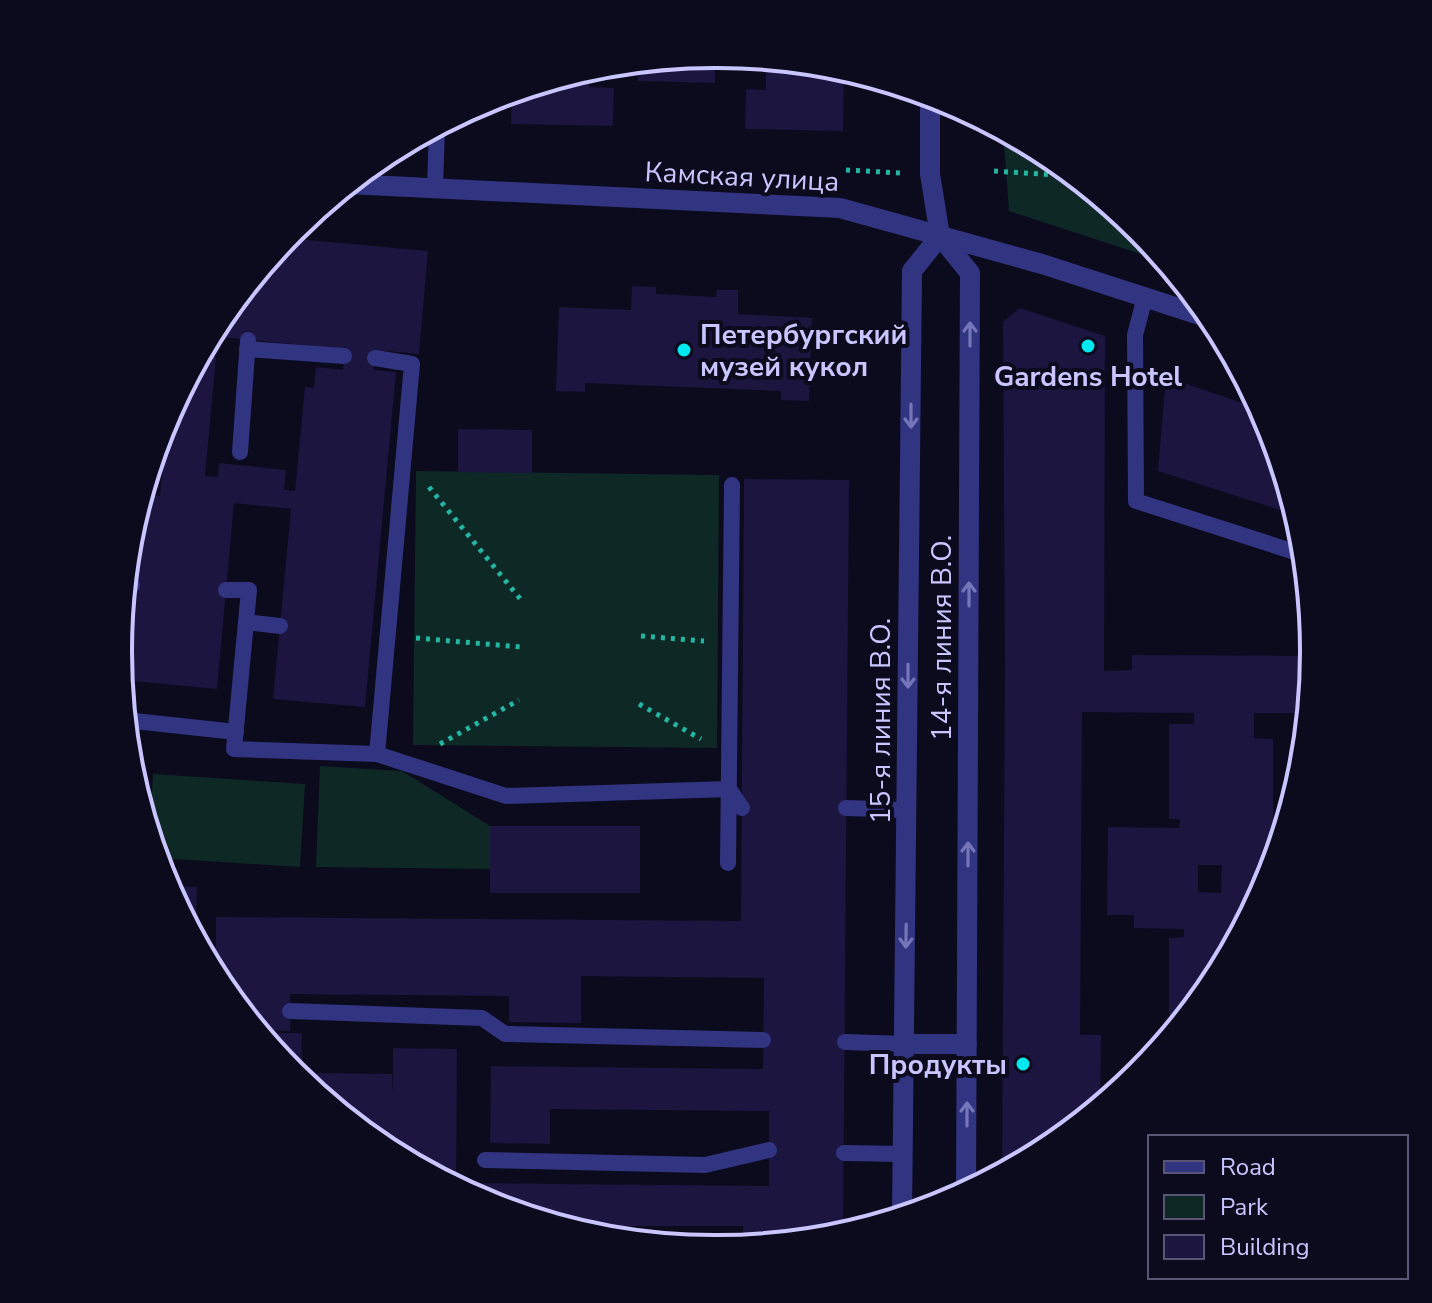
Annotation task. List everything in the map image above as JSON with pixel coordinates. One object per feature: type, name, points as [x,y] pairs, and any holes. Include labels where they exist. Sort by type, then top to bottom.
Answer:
[{"type":"street","name":"14-я линия В.О.","points":[[930,109],[930,174],[940,236],[970,273],[966,1179]]},
{"type":"street","name":"Камская улица","points":[[367,185],[840,208],[1042,264],[1190,312]]},
{"type":"street","name":"15-я линия В.О.","points":[[902,1205],[912,271],[940,236]]},
{"type":"street","points":[[905,1044],[967,1044]]},
{"type":"lane","points":[[435,188],[437,139]]},
{"type":"lane","points":[[1145,297],[1135,335],[1136,501],[1290,551]]},
{"type":"lane","points":[[240,452],[247,345],[344,356]]},
{"type":"lane","points":[[375,358],[412,364],[379,635],[377,754]]},
{"type":"lane","points":[[728,863],[732,485]]},
{"type":"lane","points":[[226,590],[249,590],[234,749],[377,754],[506,796],[729,789]]},
{"type":"lane","points":[[246,622],[280,626]]},
{"type":"lane","points":[[136,721],[236,732]]},
{"type":"lane","points":[[729,789],[742,808]]},
{"type":"lane","points":[[846,808],[907,810]]},
{"type":"lane","points":[[290,1011],[482,1018],[505,1034],[763,1040]]},
{"type":"lane","points":[[845,1042],[905,1044]]},
{"type":"lane","points":[[485,1160],[705,1165],[769,1150]]},
{"type":"lane","points":[[844,1153],[903,1154]]},
{"type":"path","points":[[846,170],[930,174]]},
{"type":"path","points":[[994,171],[1052,175]]},
{"type":"path","points":[[426,483],[522,601]]},
{"type":"path","points":[[379,635],[521,647]]},
{"type":"path","points":[[641,636],[730,644]]},
{"type":"path","points":[[393,760],[438,745],[519,700]]},
{"type":"path","points":[[639,704],[704,741]]},
{"type":"green space","points":[[1004,144],[1071,189],[1144,255],[1009,211]]},
{"type":"green space","points":[[416,471],[719,475],[717,748],[413,745]]},
{"type":"green space","points":[[320,766],[402,771],[490,826],[490,869],[316,867]]},
{"type":"green space","points":[[153,774],[305,784],[300,867],[171,859],[152,801]]},
{"type":"building","points":[[715,68],[715,83],[638,81],[638,73]]},
{"type":"building","points":[[766,70],[844,82],[843,131],[745,129],[746,89],[766,90]]},
{"type":"building","points":[[589,82],[589,87],[614,88],[613,126],[511,124],[512,105],[528,99]]},
{"type":"building","points":[[303,240],[428,251],[419,354],[376,350],[374,370],[396,372],[365,707],[273,699],[291,509],[234,503],[217,689],[134,681],[132,652],[137,575],[152,500],[153,495],[160,496],[163,463],[193,393],[213,357],[216,357],[205,476],[218,477],[219,463],[286,470],[284,490],[295,491],[305,387],[314,388],[316,367],[343,370],[345,349],[225,337],[253,296]]},
{"type":"building","name":"Петербургский музей кукол","points":[[632,286],[656,287],[656,294],[716,297],[717,290],[738,290],[738,314],[812,318],[809,401],[781,400],[781,391],[585,383],[585,392],[556,391],[559,307],[631,310]]},
{"type":"building","points":[[1020,308],[1105,336],[1104,671],[1132,670],[1132,655],[1300,656],[1296,713],[1254,713],[1254,738],[1273,739],[1273,826],[1269,839],[1239,910],[1221,943],[1169,1019],[1169,938],[1184,937],[1184,929],[1134,928],[1134,915],[1107,915],[1108,827],[1179,828],[1180,819],[1169,819],[1169,724],[1194,724],[1194,713],[1082,712],[1080,1035],[1101,1035],[1100,1091],[1040,1137],[1002,1160],[1003,322]],"holes":[[[1198,865],[1222,865],[1221,893],[1198,892]]]},
{"type":"building","points":[[1166,377],[1244,403],[1269,464],[1282,511],[1158,471]]},
{"type":"building","points":[[458,429],[532,430],[532,473],[458,472]]},
{"type":"building","points":[[744,479],[849,480],[843,1221],[754,1234],[743,1234],[743,1226],[626,1228],[565,1215],[476,1183],[769,1186],[769,1111],[550,1109],[550,1144],[490,1143],[491,1066],[763,1069],[764,978],[581,976],[581,1023],[509,1022],[509,996],[290,994],[290,1031],[272,1030],[216,951],[216,917],[741,921]]},
{"type":"building","points":[[490,826],[640,826],[640,893],[490,893]]},
{"type":"building","points":[[182,887],[197,887],[196,915]]},
{"type":"building","points":[[275,1033],[302,1033],[301,1062]]},
{"type":"building","points":[[393,1048],[457,1049],[456,1174],[392,1137],[389,1135],[392,1133],[387,1133],[361,1114],[313,1073],[392,1074],[393,1093]]},
{"type":"place","name":"Gardens Hotel","points":[[1088,346]]},
{"type":"place","name":"Петербургский музей кукол","points":[[684,350]]},
{"type":"place","name":"Продукты","points":[[1023,1064]]}]
